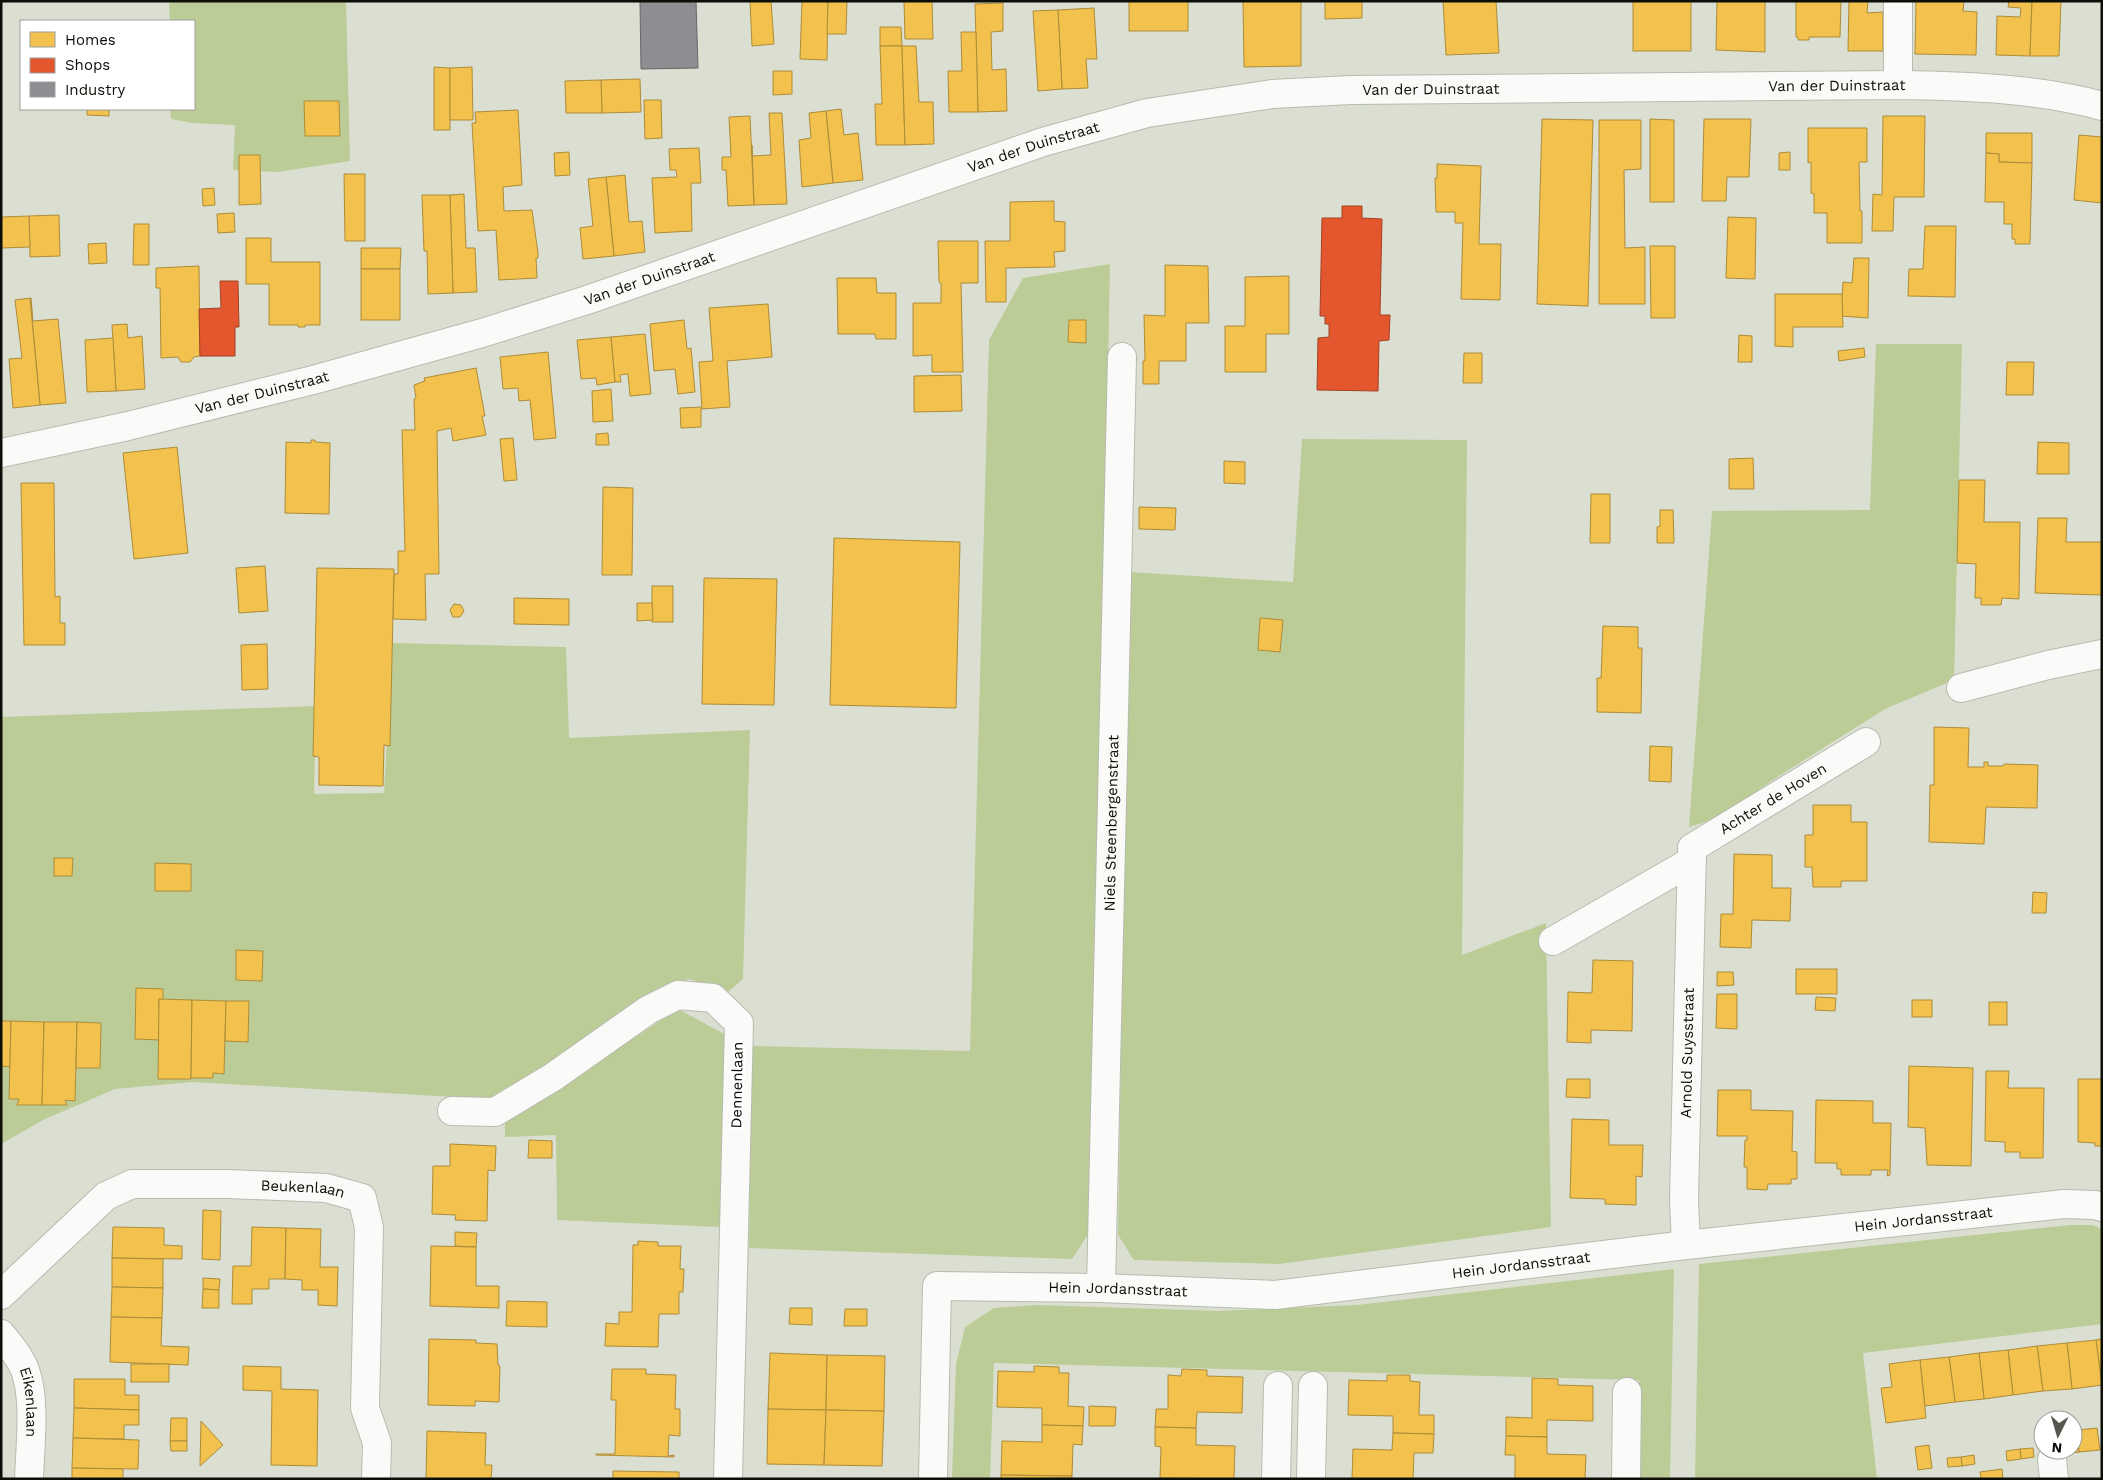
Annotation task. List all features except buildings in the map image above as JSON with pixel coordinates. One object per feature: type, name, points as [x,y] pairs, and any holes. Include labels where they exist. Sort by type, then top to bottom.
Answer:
[{"type":"street","points":[[1898,1],[1898,85]]},
{"type":"street","name":"Van der Duinstraat","points":[[1,453],[137,424],[313,380],[482,333],[587,300],[1033,145],[1147,113],[1272,94],[1351,90],[1898,85],[1960,86],[2038,93],[2102,106]]},
{"type":"street","name":"Niels Steenbergenstraat","points":[[1101,1288],[1122,357]]},
{"type":"street","points":[[1961,688],[2048,665],[2102,654]]},
{"type":"street","name":"Achter de Hoven","points":[[1692,861],[1692,848],[1866,742]]},
{"type":"street","points":[[1553,941],[1692,861]]},
{"type":"street","name":"Arnold Suysstraat","points":[[1686,1244],[1684,1190],[1692,861]]},
{"type":"street","name":"Dennenlaan","points":[[452,1111],[495,1112],[553,1077],[648,1010],[678,995],[713,998],[739,1023],[728,1479]]},
{"type":"street","name":"Beukenlaan","points":[[1,1294],[106,1196],[132,1184],[228,1184],[326,1188],[362,1198],[369,1227],[366,1408],[377,1443],[376,1479]]},
{"type":"street","name":"Hein Jordansstraat","points":[[933,1479],[937,1286],[1101,1288],[1275,1295],[1686,1244],[2064,1204],[2102,1207]]},
{"type":"street","name":"Eikenlaan","points":[[1,1334],[14,1350],[25,1370],[30,1398],[29,1479]]},
{"type":"street","points":[[1276,1479],[1278,1386]]},
{"type":"street","points":[[1311,1479],[1313,1386]]},
{"type":"street","points":[[1626,1479],[1627,1392]]},
{"type":"green space","points":[[169,1],[346,1],[350,161],[277,172],[233,170],[235,125],[192,123],[171,119],[170,110],[195,110],[195,20],[170,20]]},
{"type":"green space","points":[[1110,264],[1091,1230],[1072,1259],[749,1248],[752,1046],[970,1051],[989,340],[1023,278]]},
{"type":"green space","points":[[1876,344],[1962,344],[1954,682],[1949,682],[1885,709],[1768,783],[1721,817],[1689,827],[1712,511],[1870,510]]},
{"type":"green space","points":[[1302,439],[1467,440],[1462,955],[1546,923],[1551,1227],[1279,1264],[1134,1260],[1118,1235],[1129,572],[1293,582]]},
{"type":"green space","points":[[392,643],[566,647],[569,738],[750,730],[743,979],[728,992],[689,979],[647,997],[573,1053],[490,1099],[192,1082],[115,1089],[43,1120],[1,1144],[1,717],[316,706],[314,794],[384,793]]},
{"type":"green space","points":[[678,1009],[728,1036],[720,1227],[557,1220],[556,1135],[505,1137],[505,1116],[562,1086]]},
{"type":"green space","points":[[2070,1225],[2092,1225],[2102,1229],[2102,1324],[1863,1353],[1877,1479],[1695,1479],[1699,1264]]},
{"type":"green space","points":[[1674,1269],[1670,1479],[1638,1479],[1639,1380],[994,1363],[990,1479],[952,1479],[956,1364],[965,1327],[994,1308],[1037,1305],[1218,1311],[1357,1305]]}]
